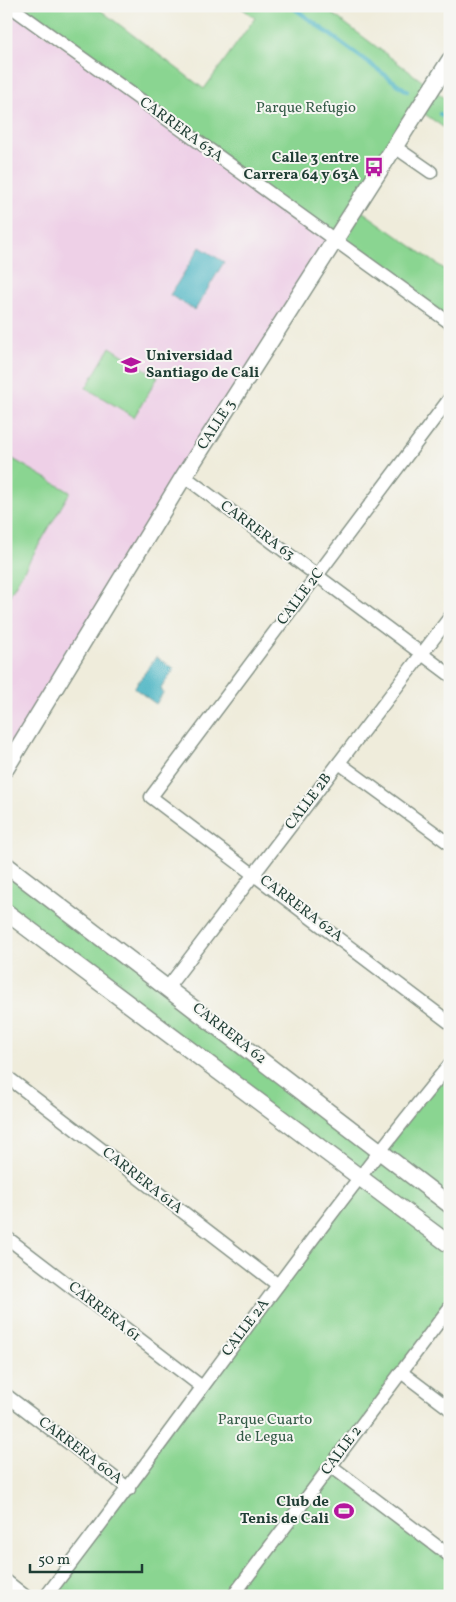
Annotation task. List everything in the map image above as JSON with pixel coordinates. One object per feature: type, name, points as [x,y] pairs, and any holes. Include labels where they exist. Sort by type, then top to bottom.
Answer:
[{"type":"street","name":"CARRERA 63A","points":[[14,7],[450,323]]},
{"type":"street","name":"CALLE 3","points":[[6,768],[184,476],[450,60]]},
{"type":"street","points":[[395,147],[431,172]]},
{"type":"street","name":"CALLE 2C","points":[[152,796],[450,398]]},
{"type":"street","name":"CARRERA 63","points":[[184,476],[450,675]]},
{"type":"street","name":"CALLE 2B","points":[[168,987],[450,617]]},
{"type":"street","points":[[339,763],[450,844]]},
{"type":"street","name":"CARRERA 62A","points":[[152,796],[450,1023]]},
{"type":"street","name":"CARRERA 62","points":[[6,865],[168,987],[450,1205]]},
{"type":"street","points":[[6,912],[450,1245]]},
{"type":"street","name":"CALLE 2A","points":[[46,1596],[129,1488],[202,1387],[360,1177],[450,1064]]},
{"type":"street","name":"CARRERA 61A","points":[[6,1076],[278,1286]]},
{"type":"street","name":"CARRERA 61","points":[[6,1237],[202,1387]]},
{"type":"street","name":"CALLE 2","points":[[233,1596],[450,1307]]},
{"type":"street","points":[[401,1372],[450,1409]]},
{"type":"street","name":"CARRERA 60A","points":[[6,1394],[129,1488]]},
{"type":"street","points":[[331,1466],[450,1556]]},
{"type":"street","points":[[6,1581],[25,1596]]},
{"type":"shaded area","name":"Universidad Santiago de Cali","points":[[6,6],[335,240],[6,768]]},
{"type":"green space","name":"Parque Refugio","points":[[17,6],[95,6],[204,89],[255,18],[239,6],[322,6],[450,102],[450,132],[419,110],[356,207],[450,273],[450,323]]},
{"type":"green space","points":[[110,347],[158,377],[134,417],[86,388]]},
{"type":"green space","points":[[6,455],[70,492],[6,601]]},
{"type":"green space","name":"Parque Cuarto de Legua","points":[[6,865],[379,1150],[450,1064],[450,1307],[331,1466],[450,1556],[450,1596],[46,1596],[359,1177],[6,912]]},
{"type":"water","points":[[200,247],[224,262],[195,310],[170,295]]},
{"type":"water","points":[[156,657],[174,669],[161,688],[163,693],[156,704],[134,688]]},
{"type":"waterway","points":[[291,6],[407,91]]},
{"type":"waterway","points":[[440,114],[450,121]]},
{"type":"place","name":"Calle 3 entre Carrera 64 y 63A","points":[[374,167]]},
{"type":"place","name":"Universidad Santiago de Cali","points":[[131,365]]},
{"type":"place","name":"Club de Tenis de Cali","points":[[344,1511]]}]
